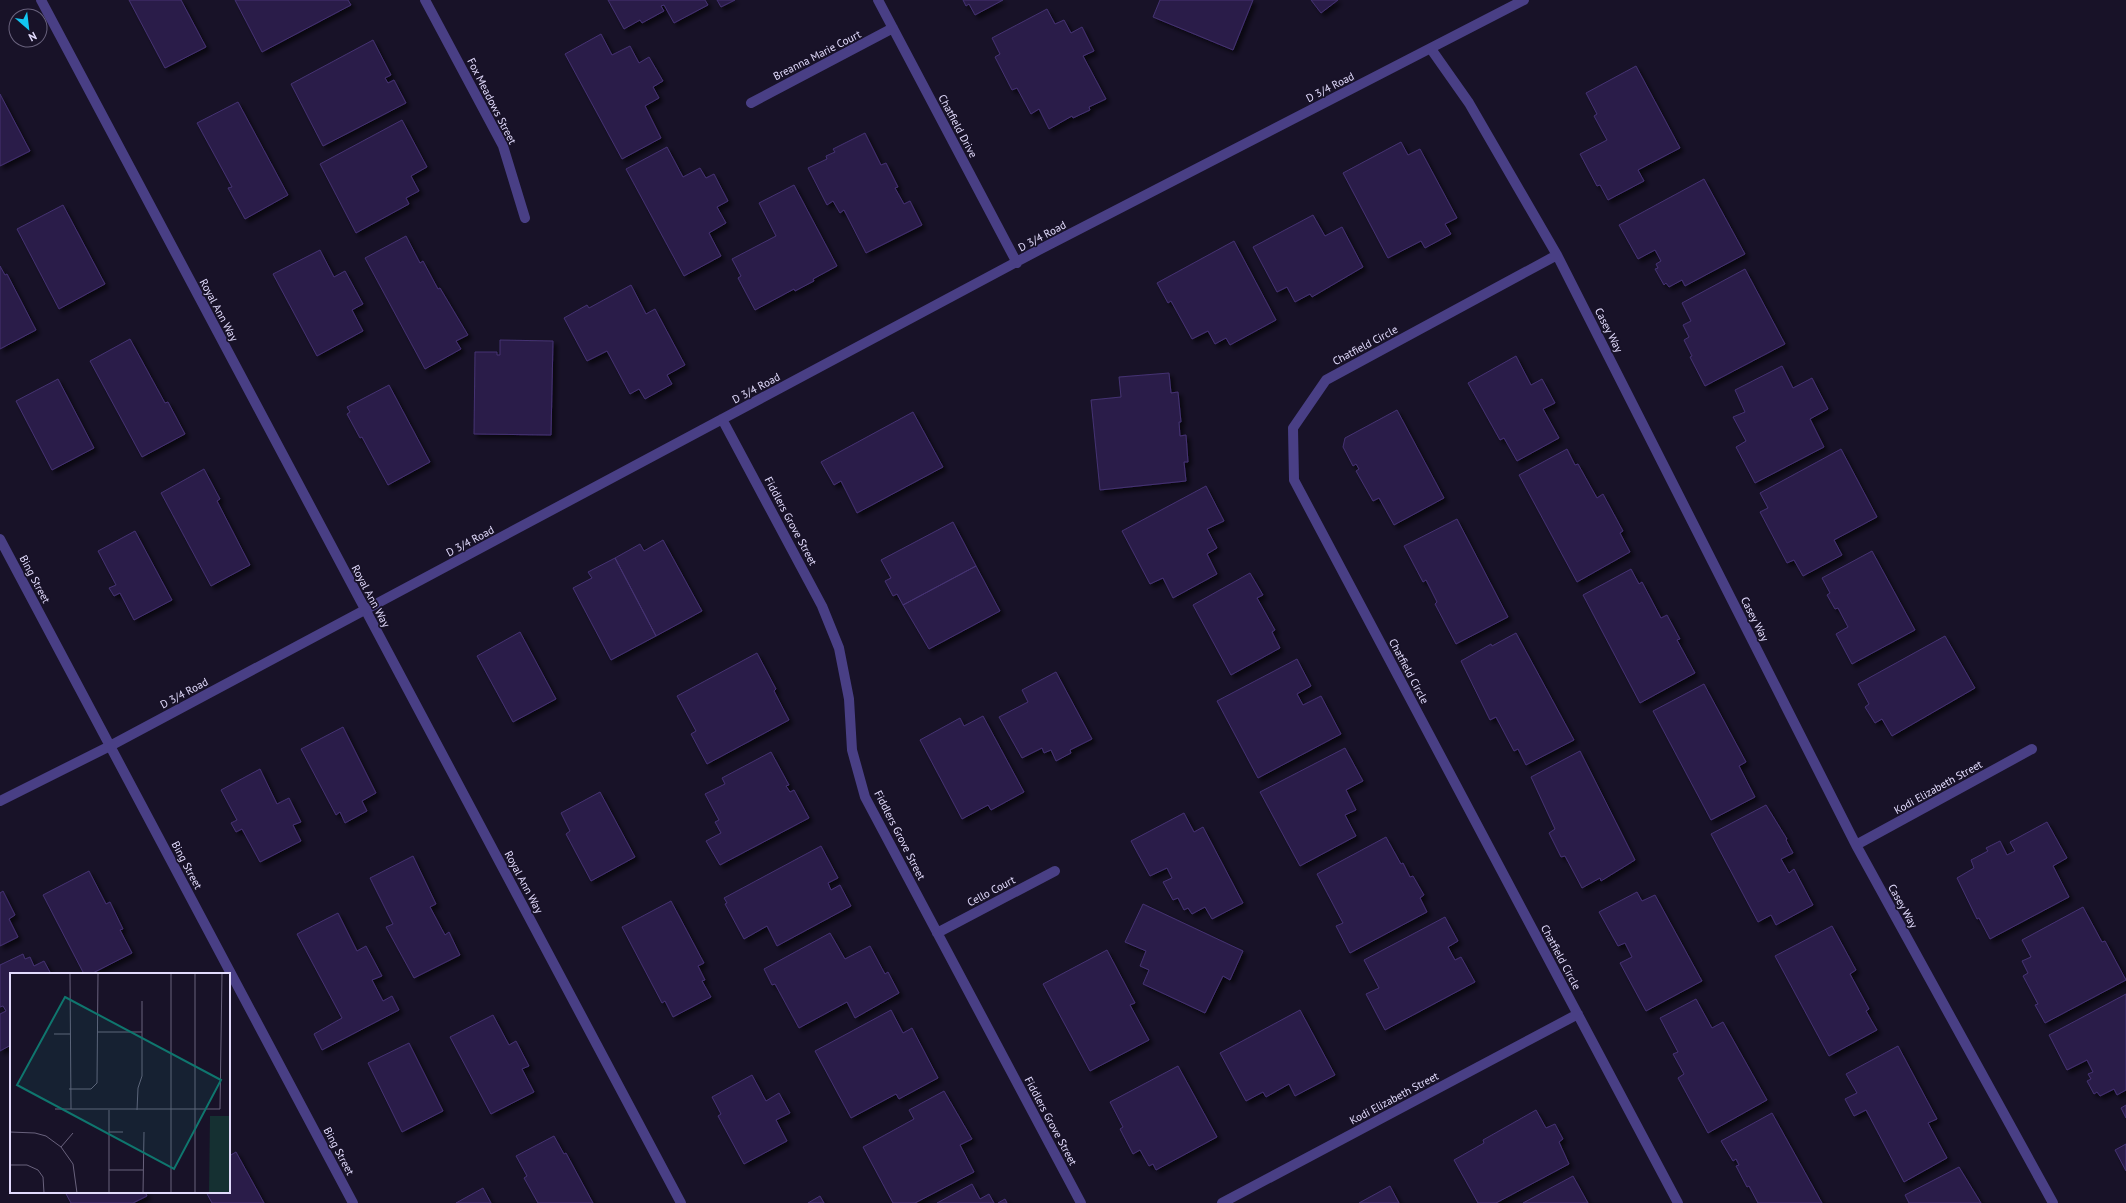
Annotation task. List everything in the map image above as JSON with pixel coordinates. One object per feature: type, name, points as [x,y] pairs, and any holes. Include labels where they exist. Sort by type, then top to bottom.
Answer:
[{"type":"street","name":"Royal Ann Way","points":[[41,0],[681,1203]]},
{"type":"street","name":"Fox Meadows Street","points":[[425,0],[503,146],[525,218]]},
{"type":"street","name":"Chatfield Drive","points":[[878,0],[1017,263]]},
{"type":"street","name":"D 3/4 Road","points":[[0,800],[110,746],[1017,263],[1524,0]]},
{"type":"street","name":"Breanna Marie Court","points":[[751,103],[893,28]]},
{"type":"street","name":"Casey Way","points":[[1431,49],[1469,103],[1557,254],[1856,844],[2053,1203]]},
{"type":"street","name":"Chatfield Circle","points":[[1557,254],[1326,380],[1293,428],[1294,480],[1678,1203]]},
{"type":"street","name":"Fiddlers Grove Street","points":[[722,419],[822,606],[839,648],[849,699],[852,750],[865,797],[1081,1203]]},
{"type":"street","name":"Bing Street","points":[[0,539],[353,1203]]},
{"type":"street","name":"Kodi Elizabeth Street","points":[[1856,844],[2032,749]]},
{"type":"street","name":"Cello Court","points":[[937,933],[1055,871]]},
{"type":"street","name":"Kodi Elizabeth Street","points":[[1222,1203],[1578,1014]]},
{"type":"building","points":[[129,0],[181,0],[206,47],[165,68]]},
{"type":"building","points":[[235,0],[348,0],[351,5],[262,52]]},
{"type":"building","points":[[608,0],[705,0],[708,5],[674,23],[664,5],[661,6],[664,11],[642,23],[640,20],[624,29]]},
{"type":"building","points":[[717,0],[735,0],[721,7]]},
{"type":"building","points":[[963,0],[1003,0],[975,15],[969,4],[966,6]]},
{"type":"building","points":[[1160,0],[1253,0],[1233,50],[1153,17]]},
{"type":"building","points":[[1311,0],[1338,0],[1321,13]]},
{"type":"building","points":[[1047,9],[1055,24],[1064,20],[1071,33],[1082,27],[1094,51],[1083,56],[1106,99],[1089,107],[1090,110],[1073,118],[1072,116],[1049,129],[1039,109],[1031,114],[1017,88],[1012,90],[995,57],[1000,54],[992,38]]},
{"type":"building","points":[[601,34],[612,55],[630,46],[639,63],[649,57],[663,81],[653,87],[659,98],[645,106],[661,138],[622,159],[565,54]]},
{"type":"building","points":[[373,40],[391,75],[385,78],[388,83],[394,80],[406,103],[323,146],[291,84]]},
{"type":"building","points":[[1636,66],[1680,148],[1638,170],[1644,181],[1608,200],[1600,185],[1597,186],[1580,154],[1607,140],[1594,116],[1597,114],[1586,93]]},
{"type":"building","points":[[0,94],[30,151],[0,166]]},
{"type":"building","points":[[238,102],[288,195],[245,219],[228,188],[232,187],[197,123]]},
{"type":"building","points":[[402,120],[427,167],[411,176],[419,191],[406,198],[409,204],[356,233],[320,164]]},
{"type":"building","points":[[865,133],[881,165],[886,163],[898,187],[895,188],[904,204],[910,201],[922,225],[866,253],[844,210],[840,213],[833,201],[827,205],[808,168],[827,159],[826,156],[835,152],[833,149]]},
{"type":"building","points":[[1401,142],[1408,155],[1420,149],[1457,218],[1445,224],[1451,234],[1425,248],[1421,241],[1388,258],[1343,173]]},
{"type":"building","points":[[667,147],[683,177],[700,168],[706,178],[714,174],[728,201],[717,207],[726,223],[709,233],[721,256],[684,276],[626,169]]},
{"type":"building","points":[[1704,179],[1745,254],[1685,286],[1682,280],[1669,287],[1666,283],[1664,285],[1655,269],[1658,268],[1656,264],[1661,261],[1655,250],[1638,259],[1619,225]]},
{"type":"building","points":[[794,185],[837,266],[813,279],[814,281],[795,291],[794,289],[755,310],[738,278],[741,276],[732,259],[776,236],[759,203]]},
{"type":"building","points":[[63,205],[105,284],[59,309],[17,229]]},
{"type":"building","points":[[1313,215],[1325,236],[1342,227],[1363,267],[1312,297],[1310,294],[1295,302],[1287,287],[1277,292],[1253,247]]},
{"type":"building","points":[[406,236],[420,263],[423,261],[438,289],[440,288],[468,335],[456,341],[461,349],[425,369],[365,258]]},
{"type":"building","points":[[1234,241],[1276,320],[1230,345],[1226,338],[1215,344],[1208,331],[1192,339],[1171,301],[1168,303],[1157,283]]},
{"type":"building","points":[[320,250],[334,277],[345,271],[363,304],[352,310],[363,331],[317,356],[273,274]]},
{"type":"building","points":[[0,266],[5,275],[7,274],[36,330],[0,349]]},
{"type":"building","points":[[1745,269],[1785,344],[1705,386],[1690,357],[1692,356],[1684,340],[1689,337],[1683,325],[1691,321],[1682,303]]},
{"type":"building","points":[[631,285],[646,314],[655,309],[685,365],[667,375],[672,384],[645,399],[639,389],[630,394],[607,351],[587,361],[564,318],[587,305],[589,308]]},
{"type":"building","points":[[130,339],[165,403],[168,402],[185,434],[142,457],[90,361]]},
{"type":"building","points":[[500,340],[553,341],[551,435],[474,434],[475,352],[497,352],[497,355],[500,355]]},
{"type":"building","points":[[1516,356],[1531,385],[1542,379],[1555,403],[1543,409],[1559,438],[1517,461],[1504,438],[1500,440],[1468,383]]},
{"type":"building","points":[[1782,366],[1793,388],[1812,378],[1828,409],[1810,419],[1824,447],[1755,483],[1736,447],[1746,441],[1733,417],[1745,412],[1735,390]]},
{"type":"building","points":[[1169,373],[1171,393],[1178,392],[1181,422],[1179,422],[1180,436],[1186,435],[1188,462],[1184,462],[1186,481],[1100,490],[1091,400],[1121,397],[1119,377]]},
{"type":"building","points":[[58,379],[94,448],[52,470],[16,401]]},
{"type":"building","points":[[389,385],[430,462],[388,485],[362,437],[360,438],[347,414],[350,412],[347,407]]},
{"type":"building","points":[[1397,410],[1444,498],[1394,525],[1379,498],[1373,501],[1356,471],[1359,469],[1356,464],[1353,466],[1343,447],[1345,438]]},
{"type":"building","points":[[913,412],[943,467],[857,513],[841,481],[834,485],[821,462]]},
{"type":"building","points":[[1567,449],[1575,465],[1578,464],[1597,498],[1603,494],[1623,531],[1620,533],[1630,552],[1577,582],[1519,475]]},
{"type":"building","points":[[1841,449],[1877,517],[1834,540],[1842,555],[1803,576],[1794,560],[1787,563],[1760,512],[1768,508],[1760,493]]},
{"type":"building","points":[[204,469],[220,499],[217,501],[250,565],[211,586],[161,493]]},
{"type":"building","points":[[1206,486],[1224,521],[1207,529],[1217,548],[1207,554],[1217,574],[1173,598],[1163,578],[1150,584],[1122,531]]},
{"type":"building","points":[[1457,519],[1508,617],[1456,644],[1435,604],[1437,602],[1426,580],[1423,582],[1404,546]]},
{"type":"building","points":[[953,522],[976,566],[903,605],[897,594],[893,596],[885,581],[891,578],[881,560]]},
{"type":"building","points":[[135,531],[172,600],[134,620],[120,593],[114,596],[109,588],[116,585],[98,551]]},
{"type":"building","points":[[663,540],[702,611],[656,636],[615,558],[640,544],[644,551]]},
{"type":"building","points":[[1872,551],[1915,630],[1852,664],[1836,634],[1848,627],[1838,608],[1835,609],[1827,595],[1830,593],[1822,578]]},
{"type":"building","points":[[615,558],[656,636],[611,660],[573,588],[592,578],[588,572]]},
{"type":"building","points":[[976,566],[1000,611],[929,649],[903,605]]},
{"type":"building","points":[[1631,569],[1639,584],[1642,582],[1661,618],[1667,615],[1680,639],[1677,640],[1695,673],[1640,703],[1583,595]]},
{"type":"building","points":[[1250,573],[1263,595],[1257,598],[1275,630],[1272,632],[1280,648],[1231,675],[1193,605]]},
{"type":"building","points":[[520,632],[556,699],[513,722],[477,656]]},
{"type":"building","points":[[1516,633],[1574,740],[1526,765],[1518,749],[1514,751],[1496,717],[1490,720],[1461,661],[1491,644],[1492,646]]},
{"type":"building","points":[[1945,636],[1975,688],[1892,736],[1882,719],[1875,723],[1865,707],[1869,704],[1858,684]]},
{"type":"building","points":[[757,653],[776,689],[774,691],[789,720],[707,764],[691,734],[696,731],[677,696]]},
{"type":"building","points":[[1297,659],[1311,686],[1297,694],[1303,705],[1321,696],[1341,734],[1258,778],[1217,701]]},
{"type":"building","points":[[1056,672],[1092,739],[1070,750],[1071,753],[1056,761],[1051,750],[1044,753],[1042,748],[1022,758],[999,717],[1028,702],[1022,690]]},
{"type":"building","points":[[1704,684],[1746,762],[1739,766],[1755,797],[1711,820],[1653,711]]},
{"type":"building","points":[[983,716],[1024,792],[991,810],[988,805],[962,819],[920,740],[960,718],[964,726]]},
{"type":"building","points":[[343,727],[376,793],[362,801],[367,811],[345,823],[340,812],[336,815],[301,749]]},
{"type":"building","points":[[1345,748],[1363,781],[1346,790],[1356,810],[1345,815],[1356,836],[1300,866],[1260,792]]},
{"type":"building","points":[[1580,751],[1635,860],[1601,881],[1600,878],[1582,888],[1565,856],[1561,857],[1549,833],[1555,829],[1531,777]]},
{"type":"building","points":[[771,752],[789,785],[786,786],[790,792],[794,790],[809,818],[720,865],[706,841],[721,833],[715,822],[719,820],[705,794],[725,784],[722,778]]},
{"type":"building","points":[[260,769],[277,804],[289,798],[301,822],[293,825],[301,841],[260,862],[242,829],[236,832],[231,823],[237,820],[221,790]]},
{"type":"building","points":[[600,792],[635,857],[591,881],[566,834],[570,831],[561,813]]},
{"type":"building","points":[[1766,805],[1787,839],[1786,840],[1793,853],[1781,859],[1789,873],[1794,869],[1813,905],[1776,925],[1771,915],[1758,922],[1711,834]]},
{"type":"building","points":[[1184,813],[1194,832],[1203,827],[1243,903],[1212,919],[1205,907],[1192,914],[1188,908],[1184,910],[1178,898],[1173,900],[1163,882],[1172,878],[1167,868],[1150,876],[1131,841]]},
{"type":"building","points":[[2047,822],[2067,858],[2053,866],[2069,897],[1990,939],[1979,918],[1977,919],[1957,878],[1974,868],[1971,860],[1988,851],[1986,848],[2000,841],[2007,855],[2015,851],[2010,842]]},
{"type":"building","points":[[1386,837],[1401,864],[1403,863],[1410,877],[1413,876],[1424,895],[1420,898],[1427,912],[1350,953],[1336,926],[1343,923],[1317,874]]},
{"type":"building","points":[[821,846],[838,878],[828,883],[831,890],[840,885],[851,906],[777,946],[767,926],[744,939],[725,904],[727,903],[724,898]]},
{"type":"building","points":[[413,856],[436,904],[430,907],[445,935],[449,932],[460,955],[414,978],[386,927],[393,924],[370,878]]},
{"type":"building","points":[[89,871],[106,904],[110,902],[123,929],[120,930],[132,953],[93,973],[83,973],[43,895]]},
{"type":"building","points":[[3,891],[15,915],[9,919],[18,937],[0,946],[0,893]]},
{"type":"building","points":[[1637,892],[1642,901],[1655,895],[1702,981],[1646,1011],[1620,963],[1632,957],[1625,943],[1618,946],[1599,912]]},
{"type":"building","points":[[671,901],[704,963],[698,966],[705,980],[702,981],[711,997],[673,1017],[665,1001],[662,1003],[622,927]]},
{"type":"building","points":[[1143,904],[1243,951],[1230,980],[1223,976],[1205,1013],[1143,984],[1149,970],[1140,966],[1146,951],[1125,942]]},
{"type":"building","points":[[2083,907],[2102,942],[2105,941],[2126,980],[2045,1023],[2035,1005],[2038,1004],[2023,976],[2028,973],[2022,961],[2031,957],[2022,940]]},
{"type":"building","points":[[338,913],[357,951],[366,946],[382,976],[372,980],[383,1001],[392,996],[399,1010],[322,1050],[314,1034],[342,1018],[297,934]]},
{"type":"building","points":[[1445,917],[1458,941],[1448,947],[1455,960],[1461,957],[1475,982],[1385,1030],[1366,994],[1379,988],[1364,960]]},
{"type":"building","points":[[1832,926],[1856,970],[1850,974],[1869,1009],[1866,1011],[1877,1030],[1829,1056],[1775,956]]},
{"type":"building","points":[[830,933],[845,959],[870,946],[885,974],[888,972],[899,993],[855,1018],[847,1002],[799,1028],[775,984],[772,985],[764,969]]},
{"type":"building","points":[[1107,950],[1135,1003],[1130,1005],[1149,1040],[1090,1071],[1043,984]]},
{"type":"building","points":[[23,954],[25,959],[30,957],[34,966],[44,961],[50,973],[10,973],[10,1046],[0,1051],[0,1014],[6,1011],[3,1006],[0,1007],[0,965]]},
{"type":"building","points":[[2126,994],[2126,1090],[2117,1095],[2114,1089],[2100,1096],[2097,1092],[2094,1094],[2087,1081],[2091,1079],[2088,1074],[2093,1072],[2087,1060],[2067,1070],[2049,1035]]},
{"type":"building","points":[[1696,999],[1712,1028],[1723,1022],[1767,1100],[1708,1133],[1678,1078],[1684,1074],[1673,1054],[1678,1052],[1660,1018]]},
{"type":"building","points":[[891,1010],[903,1033],[912,1028],[938,1078],[899,1099],[896,1094],[851,1118],[815,1051]]},
{"type":"building","points":[[1300,1010],[1335,1075],[1295,1096],[1289,1084],[1266,1097],[1263,1092],[1246,1101],[1220,1053]]},
{"type":"building","points":[[493,1015],[509,1045],[516,1041],[529,1066],[522,1069],[534,1092],[491,1114],[450,1037]]},
{"type":"building","points":[[409,1043],[443,1111],[402,1132],[368,1063]]},
{"type":"building","points":[[1898,1046],[1937,1119],[1928,1123],[1947,1158],[1904,1182],[1866,1110],[1854,1116],[1845,1099],[1857,1093],[1846,1074]]},
{"type":"building","points":[[1178,1066],[1217,1137],[1156,1170],[1153,1164],[1149,1166],[1140,1150],[1133,1154],[1120,1129],[1123,1127],[1110,1102]]},
{"type":"building","points":[[752,1075],[766,1101],[779,1093],[790,1113],[776,1120],[787,1141],[744,1164],[718,1116],[721,1114],[712,1097]]},
{"type":"building","points":[[944,1091],[972,1139],[960,1145],[974,1172],[915,1203],[893,1203],[863,1147],[914,1119],[909,1110]]},
{"type":"building","points":[[2126,1105],[2126,1118],[2121,1108]]},
{"type":"building","points":[[1536,1110],[1546,1128],[1555,1124],[1563,1139],[1559,1142],[1569,1164],[1496,1203],[1478,1203],[1454,1160],[1484,1143],[1483,1140]]},
{"type":"building","points":[[1772,1113],[1822,1203],[1758,1203],[1749,1186],[1747,1187],[1736,1166],[1739,1165],[1736,1159],[1733,1161],[1721,1141]]},
{"type":"building","points":[[554,1136],[564,1154],[566,1153],[593,1203],[538,1203],[524,1178],[527,1176],[516,1156]]},
{"type":"building","points":[[2126,1144],[2126,1171],[2115,1150]]},
{"type":"building","points":[[236,1152],[264,1203],[212,1203],[207,1193],[230,1193],[230,1155]]},
{"type":"building","points":[[1959,1167],[1981,1203],[1909,1203],[1905,1195]]},
{"type":"building","points":[[1573,1176],[1588,1203],[1523,1203]]},
{"type":"building","points":[[972,1184],[980,1199],[989,1194],[994,1203],[937,1203]]},
{"type":"building","points":[[1390,1186],[1399,1203],[1359,1203]]},
{"type":"building","points":[[483,1188],[491,1203],[456,1203]]},
{"type":"building","points":[[66,1193],[146,1193],[147,1196],[133,1203],[71,1203]]},
{"type":"building","points":[[820,1196],[824,1203],[808,1203]]},
{"type":"building","points":[[1005,1199],[1007,1203],[998,1203]]}]
